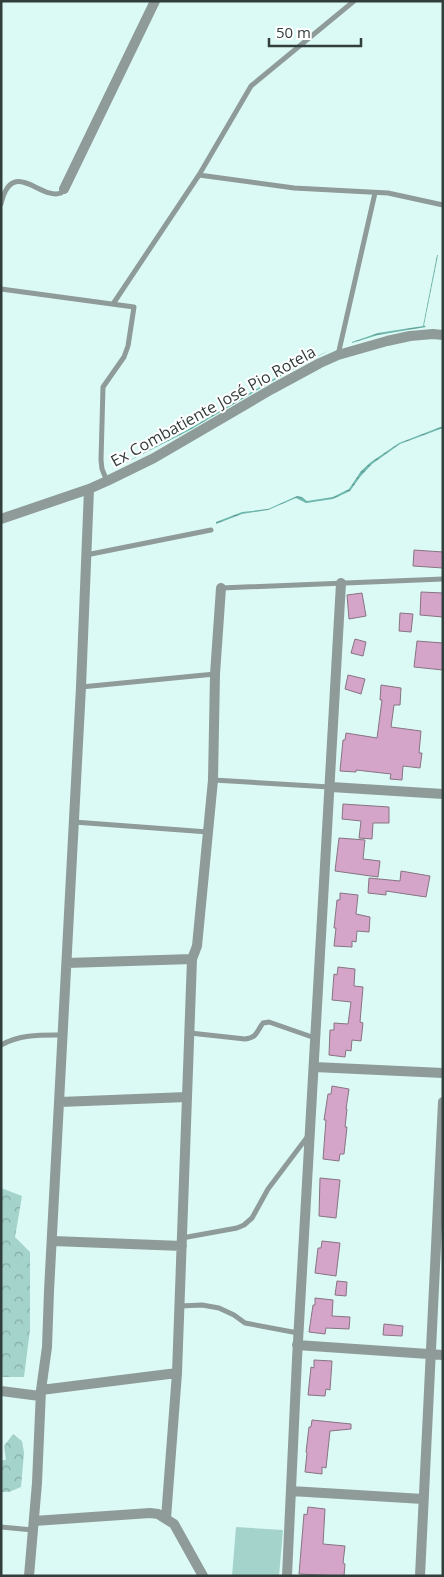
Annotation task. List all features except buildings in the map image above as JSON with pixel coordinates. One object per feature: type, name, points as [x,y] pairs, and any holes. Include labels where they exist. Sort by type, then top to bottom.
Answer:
[{"type":"street","points":[[64,189],[155,1]]},
{"type":"street","name":"Ex Combatiente José Pio Rotela","points":[[1,519],[107,481],[154,458],[272,389],[338,355],[410,336],[443,335]]},
{"type":"street","points":[[29,1576],[34,1525],[40,1393],[47,1347],[81,687],[88,489]]},
{"type":"street","points":[[287,1576],[297,1345],[342,583]]},
{"type":"street","points":[[166,1518],[177,1373],[192,959],[197,946],[209,832],[213,780],[215,674],[221,588]]},
{"type":"street","points":[[331,787],[443,794]]},
{"type":"street","points":[[67,963],[192,959]]},
{"type":"street","points":[[314,1067],[443,1073]]},
{"type":"street","points":[[60,1102],[188,1097]]},
{"type":"street","points":[[420,1576],[443,1102]]},
{"type":"street","points":[[52,1241],[182,1242]]},
{"type":"street","points":[[297,1345],[443,1355]]},
{"type":"street","points":[[1,1391],[40,1393],[177,1373]]},
{"type":"street","points":[[291,1491],[423,1499]]},
{"type":"street","points":[[34,1525],[150,1513],[158,1514],[174,1524],[203,1576]]},
{"type":"lane","points":[[113,304],[199,175],[251,86],[354,1]]},
{"type":"lane","points":[[199,175],[294,188],[388,193],[443,205]]},
{"type":"lane","points":[[1,204],[7,188],[18,182],[24,182],[55,195],[61,193],[64,189]]},
{"type":"lane","points":[[338,355],[375,193]]},
{"type":"lane","points":[[1,289],[134,307],[128,346],[124,357],[104,387],[101,460],[102,469],[107,481]]},
{"type":"lane","points":[[86,555],[211,530]]},
{"type":"lane","points":[[221,588],[443,579]]},
{"type":"lane","points":[[81,687],[215,674]]},
{"type":"lane","points":[[213,780],[331,787]]},
{"type":"lane","points":[[74,822],[209,832]]},
{"type":"lane","points":[[190,1033],[246,1040],[257,1035],[263,1023],[269,1022],[316,1038]]},
{"type":"lane","points":[[1,1045],[9,1040],[26,1036],[63,1035]]},
{"type":"lane","points":[[182,1242],[244,1225],[252,1218],[268,1189],[310,1134]]},
{"type":"lane","points":[[180,1306],[202,1305],[219,1308],[245,1323],[298,1333]]},
{"type":"lane","points":[[1,1527],[34,1525]]},
{"type":"green space","points":[[1,1188],[22,1196],[15,1237],[30,1252],[30,1330],[24,1377],[1,1377]]},
{"type":"green space","points":[[13,1434],[22,1441],[24,1453],[21,1487],[9,1492],[1,1492],[1,1460],[6,1460],[4,1446]]},
{"type":"green space","points":[[236,1527],[283,1530],[279,1576],[232,1576]]},
{"type":"shaded area","points":[[437,255],[424,325],[426,327],[378,335],[352,343],[378,333],[423,326]]},
{"type":"shaded area","points":[[330,350],[288,372],[190,430],[111,470],[189,429],[287,371]]},
{"type":"shaded area","points":[[443,426],[443,428],[400,444],[372,464],[350,491],[333,499],[306,503],[296,498],[268,510],[242,514],[216,524],[216,522],[242,512],[268,509],[297,496],[307,501],[333,497],[349,489],[361,471],[399,443]]}]
